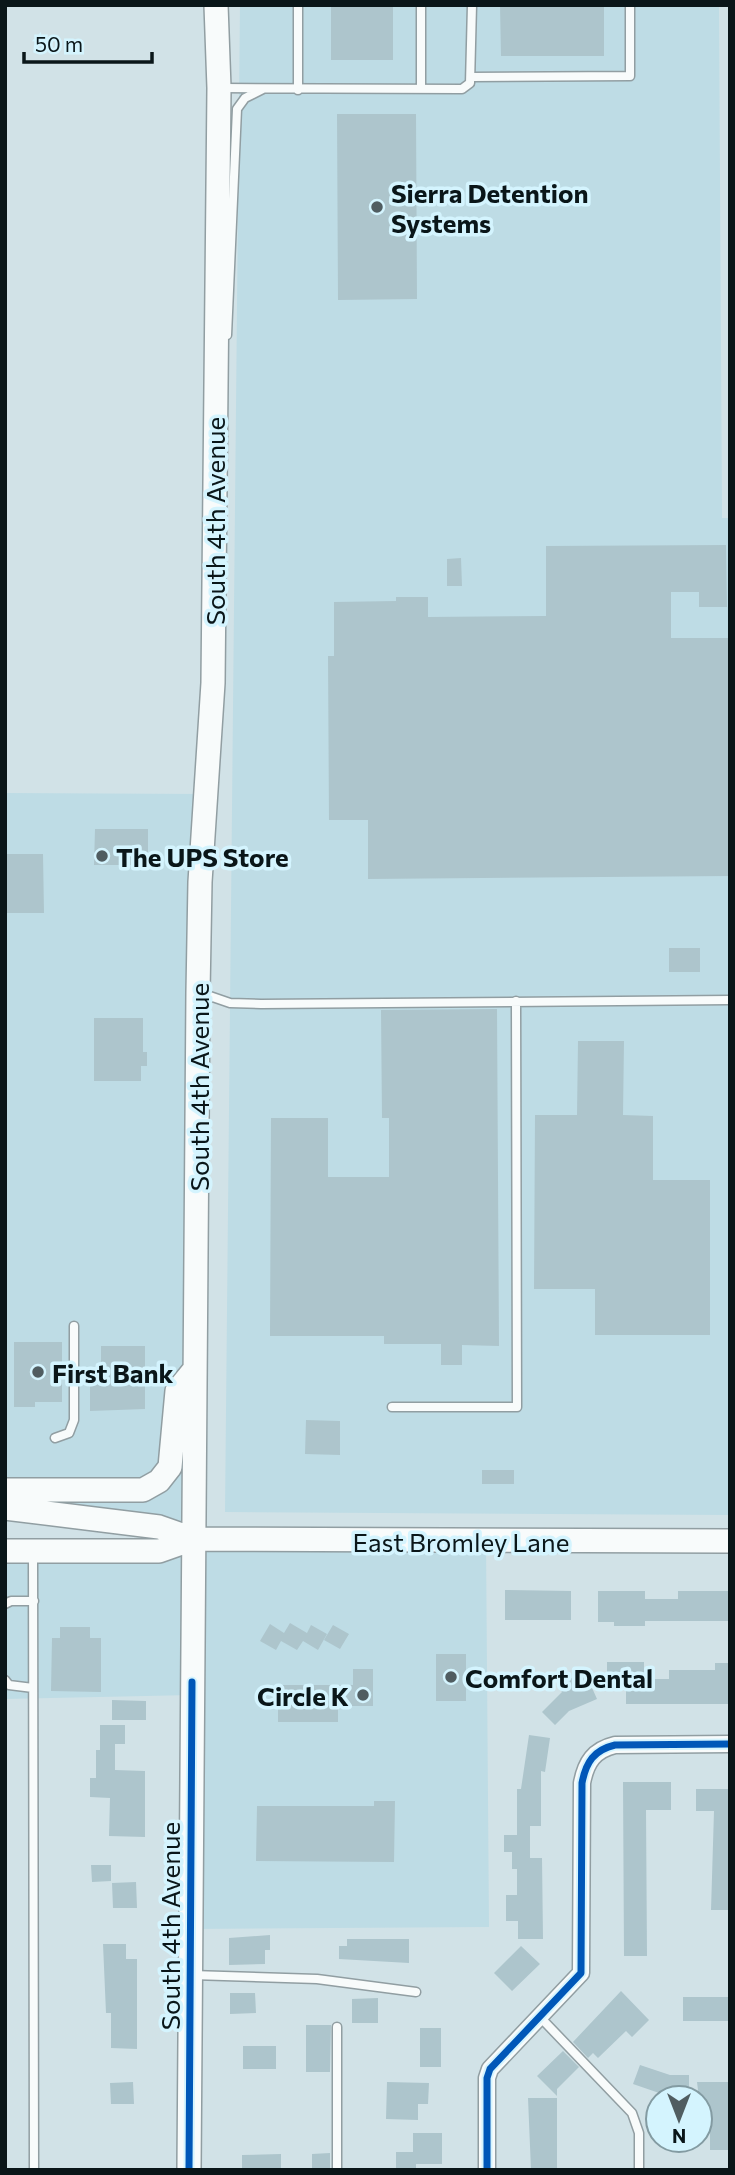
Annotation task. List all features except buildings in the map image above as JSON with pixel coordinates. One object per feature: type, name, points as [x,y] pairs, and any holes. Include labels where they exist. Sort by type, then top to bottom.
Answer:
[{"type":"main road","name":"South 4th Avenue","points":[[189,2170],[198,992],[200,882],[213,683],[219,88],[216,5]]},
{"type":"main road","points":[[5,1490],[143,1490],[159,1481],[170,1466],[177,1391],[195,1369]]},
{"type":"main road","name":"East Bromley Lane","points":[[5,1508],[159,1527],[193,1539],[730,1542]]},
{"type":"main road","name":"East Bromley Lane","points":[[5,1551],[159,1551],[193,1539]]},
{"type":"street","points":[[487,2170],[487,2078],[490,2069],[581,1973],[582,1783],[585,1768],[601,1750],[623,1745],[730,1744]]},
{"type":"lane","points":[[298,5],[298,90]]},
{"type":"lane","points":[[421,5],[421,89]]},
{"type":"lane","points":[[219,88],[462,89],[470,83],[471,77],[472,5]]},
{"type":"lane","points":[[471,77],[630,76],[630,5]]},
{"type":"lane","points":[[215,396],[225,375],[237,108],[245,98],[263,89]]},
{"type":"lane","points":[[198,992],[230,1003],[261,1004],[730,1000]]},
{"type":"lane","points":[[392,1407],[517,1407],[516,1001]]},
{"type":"lane","points":[[55,1438],[69,1433],[74,1420],[74,1326]]},
{"type":"lane","points":[[33,1551],[34,2170]]},
{"type":"lane","points":[[5,1604],[11,1601],[34,1601]]},
{"type":"lane","points":[[5,1680],[9,1685],[33,1688]]},
{"type":"lane","points":[[189,1975],[327,1979],[416,1992]]},
{"type":"lane","points":[[540,2017],[632,2113],[639,2133],[639,2170]]},
{"type":"lane","points":[[337,2027],[337,2170]]},
{"type":"shaded area","points":[[240,5],[719,5],[722,518],[730,518],[730,1515],[225,1512]]},
{"type":"shaded area","points":[[5,793],[201,794],[193,1538],[486,1541],[489,1927],[190,1929],[192,1695],[5,1699],[5,1551],[192,1539],[5,1514]]},
{"type":"cycle path","points":[[189,2170],[192,1682]]},
{"type":"cycle path","points":[[487,2170],[487,2078],[490,2069],[581,1973],[582,1783],[589,1763],[596,1754],[615,1745],[730,1744]]},
{"type":"place","name":"Sierra Detention Systems","points":[[377,207]]},
{"type":"place","name":"The UPS Store","points":[[102,856]]},
{"type":"place","name":"First Bank","points":[[38,1372]]},
{"type":"place","name":"Comfort Dental","points":[[451,1677]]},
{"type":"place","name":"Circle K","points":[[363,1695]]}]
